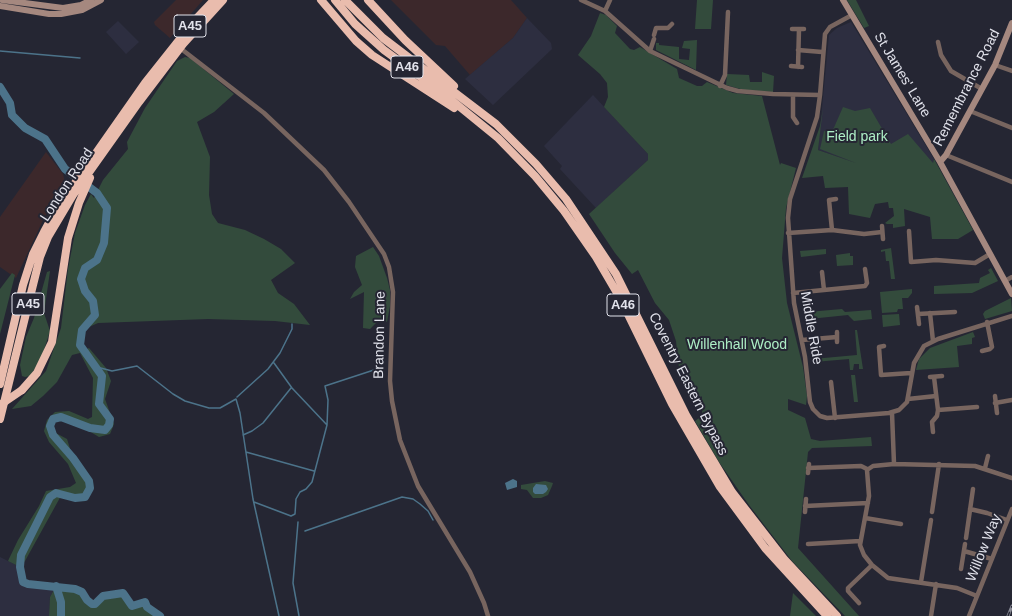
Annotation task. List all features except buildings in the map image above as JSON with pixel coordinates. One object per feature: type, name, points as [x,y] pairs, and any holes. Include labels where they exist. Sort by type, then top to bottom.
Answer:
[{"type":"highway","name":"London Road","points":[[91,168],[167,53],[214,0]]},
{"type":"highway","name":"London Road","points":[[0,384],[15,317],[34,254],[46,227],[180,48],[224,0]]},
{"type":"highway","points":[[321,0],[356,41],[372,55],[485,127]]},
{"type":"highway","name":"Coventry Eastern Bypass","points":[[335,0],[355,24],[384,50],[444,94],[485,127],[535,176],[564,211],[596,257],[620,298],[672,404],[713,476],[765,548],[827,616]]},
{"type":"highway","name":"Coventry Eastern Bypass","points":[[345,0],[383,38],[490,119],[536,164],[566,199],[594,238],[616,274],[635,309],[686,415],[716,467],[766,538],[837,616]]},
{"type":"highway","points":[[368,0],[430,65],[490,119]]},
{"type":"highway","points":[[0,405],[22,390],[37,373],[52,342],[65,251],[91,168]]},
{"type":"highway","name":"London Road","points":[[0,419],[40,257],[48,237],[71,193]]},
{"type":"highway","points":[[0,364],[15,317]]},
{"type":"street","points":[[2,0],[63,8],[81,5],[91,0]]},
{"type":"street","points":[[0,6],[49,14],[61,14],[82,10],[101,0]]},
{"type":"street","points":[[581,0],[605,11],[650,51],[720,86],[738,91],[793,95],[820,95]]},
{"type":"street","points":[[605,11],[610,0]]},
{"type":"street","name":"St James' Lane","points":[[843,0],[940,162],[1012,294]]},
{"type":"street","points":[[720,86],[725,74],[728,12]]},
{"type":"street","name":"Middle Ride","points":[[852,15],[827,31],[823,39],[820,95],[814,128],[790,199],[788,233],[793,293],[796,319],[802,340],[812,406],[816,414],[822,417],[835,418],[892,413]]},
{"type":"street","name":"Remembrance Road","points":[[940,162],[946,155],[995,65],[1012,23]]},
{"type":"street","points":[[650,51],[656,28],[668,28],[672,24]]},
{"type":"street","points":[[790,66],[800,67],[798,50],[802,29],[792,29]]},
{"type":"street","points":[[938,42],[941,55],[951,71],[982,89]]},
{"type":"street","name":"Brandon Lane","points":[[180,48],[264,113],[324,170],[349,202],[384,254],[389,267],[394,292],[390,381],[392,401],[400,440],[418,486],[470,572],[484,603],[488,616]]},
{"type":"street","points":[[798,50],[822,52]]},
{"type":"street","points":[[995,65],[1012,70]]},
{"type":"street","points":[[793,95],[793,117],[797,123]]},
{"type":"street","points":[[970,111],[1012,128]]},
{"type":"street","points":[[946,155],[1012,182]]},
{"type":"street","points":[[832,230],[829,200],[836,199]]},
{"type":"street","points":[[882,226],[882,239]]},
{"type":"street","points":[[788,233],[832,230],[864,234],[882,232]]},
{"type":"street","points":[[909,231],[911,262],[936,260],[975,263],[990,254]]},
{"type":"street","points":[[793,293],[865,286],[867,283],[865,269]]},
{"type":"street","points":[[822,272],[824,290]]},
{"type":"street","points":[[1005,281],[1012,277]]},
{"type":"street","points":[[917,307],[919,324]]},
{"type":"street","points":[[918,314],[955,312]]},
{"type":"street","points":[[930,313],[933,341]]},
{"type":"street","points":[[894,464],[892,413],[903,408],[908,399],[911,373],[918,354],[924,346],[933,341],[987,322],[1012,316]]},
{"type":"street","points":[[982,351],[990,349],[992,346],[987,322]]},
{"type":"street","points":[[802,340],[837,337]]},
{"type":"street","points":[[884,346],[879,347],[881,375],[911,373]]},
{"type":"street","points":[[933,432],[932,422],[937,416],[938,410],[932,377],[942,376]]},
{"type":"street","points":[[831,382],[835,418]]},
{"type":"street","points":[[908,399],[936,396]]},
{"type":"street","points":[[995,396],[996,413]]},
{"type":"street","points":[[996,403],[1012,400]]},
{"type":"street","points":[[938,410],[977,407]]},
{"type":"street","points":[[986,468],[988,456]]},
{"type":"street","points":[[867,469],[872,466],[894,464],[975,466],[986,468],[1012,478]]},
{"type":"street","points":[[932,512],[939,464]]},
{"type":"street","points":[[808,468],[861,466],[867,469]]},
{"type":"street","points":[[808,544],[860,541],[869,493],[867,469]]},
{"type":"street","points":[[966,538],[973,489]]},
{"type":"street","points":[[804,512],[806,499]]},
{"type":"street","points":[[805,506],[868,503]]},
{"type":"street","points":[[970,509],[1007,520]]},
{"type":"street","name":"Willow Way","points":[[969,616],[1012,509]]},
{"type":"street","points":[[865,518],[901,524]]},
{"type":"street","points":[[921,582],[931,520]]},
{"type":"street","name":"Willow Way","points":[[860,541],[862,551],[872,565],[888,578],[958,588],[977,596]]},
{"type":"street","points":[[814,543],[815,550]]},
{"type":"street","points":[[961,569],[965,544]]},
{"type":"street","points":[[964,551],[992,559]]},
{"type":"street","points":[[859,604],[848,592],[848,587],[872,565]]},
{"type":"street","points":[[931,616],[936,584]]},
{"type":"street","points":[[850,603],[854,598]]},
{"type":"shaded area","points":[[176,0],[203,0],[170,38],[155,25],[154,22]]},
{"type":"shaded area","points":[[391,0],[511,0],[527,18],[513,38],[470,75],[445,46],[436,45]]},
{"type":"shaded area","points":[[527,18],[551,43],[552,49],[493,105],[465,79],[513,38]]},
{"type":"shaded area","points":[[118,21],[139,42],[126,54],[106,32]]},
{"type":"shaded area","points":[[851,22],[934,159],[929,183],[924,187],[818,150],[829,35],[837,28]]},
{"type":"shaded area","points":[[593,95],[648,154],[648,160],[596,208],[560,169],[562,166],[544,146]]},
{"type":"shaded area","points":[[46,152],[63,174],[65,182],[59,195],[44,218],[16,278],[0,267],[0,217]]},
{"type":"shaded area","points":[[513,479],[517,481],[517,487],[507,490],[505,483]]},
{"type":"shaded area","points":[[536,484],[546,485],[548,489],[543,494],[535,494],[533,492],[533,488]]},
{"type":"shaded area","points":[[0,557],[20,567],[23,582],[28,584],[56,586],[50,597],[49,616],[0,616]]},
{"type":"green space","points":[[697,0],[713,0],[711,29],[695,29]]},
{"type":"green space","points":[[847,0],[856,0],[869,26],[864,28]]},
{"type":"green space","name":"Willenhall Wood","points":[[600,13],[606,15],[617,26],[615,33],[630,49],[634,50],[640,47],[677,69],[679,78],[697,86],[702,86],[707,82],[733,93],[762,96],[780,165],[781,163],[796,168],[786,208],[782,258],[787,303],[803,367],[807,396],[806,405],[788,399],[788,410],[805,418],[811,439],[820,441],[871,437],[872,446],[812,448],[808,452],[798,548],[859,616],[845,616],[792,561],[749,505],[719,462],[695,421],[702,416],[702,396],[694,404],[679,368],[676,341],[669,320],[655,303],[638,270],[632,274],[615,253],[589,214],[648,160],[648,154],[604,107],[608,97],[607,83],[600,74],[578,55],[591,36]]},
{"type":"green space","points":[[697,40],[696,70],[656,50],[656,43],[659,43],[659,45],[679,47],[679,59],[689,60],[690,49],[682,48],[684,41]]},
{"type":"green space","points":[[185,57],[190,58],[234,94],[214,112],[197,122],[210,157],[209,195],[212,214],[218,223],[245,230],[281,249],[295,263],[271,280],[278,293],[294,304],[310,325],[275,321],[208,319],[98,323],[82,330],[80,345],[83,351],[89,348],[106,368],[111,381],[105,399],[114,424],[110,434],[99,437],[61,417],[53,419],[50,426],[52,431],[67,439],[73,458],[89,481],[90,488],[85,497],[75,498],[62,494],[25,561],[20,567],[8,561],[18,540],[39,506],[46,491],[70,487],[76,483],[68,464],[49,442],[44,431],[47,420],[55,412],[69,411],[88,419],[92,417],[93,378],[80,353],[72,355],[57,382],[31,406],[12,409],[46,371],[61,328],[68,269],[75,233],[85,205],[91,194],[94,198],[103,180],[128,149],[127,142],[145,108],[177,61]]},
{"type":"green space","points":[[762,72],[774,76],[773,92],[744,90],[726,85],[727,74],[749,75],[750,82],[762,82]]},
{"type":"green space","name":"Field park","points":[[843,107],[855,111],[870,108],[891,144],[908,134],[933,163],[934,159],[973,230],[958,239],[932,239],[930,217],[904,209],[905,226],[893,228],[893,224],[885,223],[894,216],[893,208],[889,208],[888,202],[875,204],[870,218],[849,214],[848,187],[825,188],[823,176],[802,178],[820,126],[823,108],[818,150],[856,163],[820,149],[824,131],[832,132]]},
{"type":"green space","points":[[373,247],[379,256],[387,278],[390,290],[390,306],[387,322],[381,318],[370,329],[363,328],[364,292],[350,299],[354,292],[362,285],[355,267],[356,256]]},
{"type":"green space","points":[[891,248],[895,279],[891,279],[889,261],[886,261],[885,251],[881,252],[881,250]]},
{"type":"green space","points":[[826,249],[826,254],[801,257],[800,251]]},
{"type":"green space","points":[[850,253],[850,256],[853,256],[853,265],[837,266],[836,255]]},
{"type":"green space","points":[[991,268],[998,281],[972,293],[934,294],[934,286],[979,283],[980,278],[990,273],[988,270]]},
{"type":"green space","points":[[50,271],[44,313],[50,331],[41,359],[30,376],[25,377],[22,376],[20,365],[26,337],[34,318],[47,272]]},
{"type":"green space","points":[[12,273],[15,275],[0,334],[0,289]]},
{"type":"green space","points":[[912,289],[912,293],[908,298],[902,298],[903,309],[898,309],[897,312],[882,313],[880,292]]},
{"type":"green space","points":[[1011,298],[1012,311],[985,319],[983,314],[985,311]]},
{"type":"green space","points":[[842,309],[845,312],[871,310],[872,319],[854,321],[848,315],[809,319],[808,312]]},
{"type":"green space","points":[[899,314],[900,325],[883,327],[882,315]]},
{"type":"green space","points":[[855,330],[857,330],[863,369],[859,369],[859,364],[854,364],[853,370],[850,370],[849,359],[814,362],[813,359],[857,355]]},
{"type":"green space","points":[[973,332],[975,337],[972,338],[972,344],[957,346],[959,367],[916,370],[919,359],[930,348]]},
{"type":"green space","points":[[851,375],[855,375],[858,402],[854,402]]},
{"type":"green space","points":[[545,481],[553,483],[548,495],[541,498],[533,498],[527,490],[521,489],[521,485]]},
{"type":"green space","points":[[56,586],[75,589],[82,592],[87,600],[92,604],[95,604],[103,596],[123,593],[132,606],[145,602],[147,607],[160,616],[49,616],[50,597]]},
{"type":"green space","points":[[793,593],[816,616],[790,616]]},
{"type":"waterway","points":[[0,51],[80,58]]},
{"type":"waterway","points":[[0,87],[10,103],[12,115],[25,128],[45,139],[65,169],[97,193],[107,208],[104,243],[97,260],[85,268],[81,279],[85,291],[93,301],[95,315],[82,330],[80,345],[102,376],[99,404],[110,419],[109,425],[105,430],[90,428],[61,417],[53,419],[50,426],[53,435],[73,458],[89,481],[90,488],[85,497],[75,498],[56,493],[50,497],[21,555],[20,567],[23,582],[28,584],[75,589],[82,592],[87,600],[92,604],[95,604],[103,596],[123,593],[132,606],[145,602],[147,607],[160,616]]},
{"type":"waterway","points":[[237,397],[268,369],[280,353],[292,329],[292,324]]},
{"type":"waterway","points":[[274,363],[292,388],[327,425]]},
{"type":"waterway","points":[[97,367],[112,371],[137,366],[173,394],[185,401],[209,408],[220,408],[236,399],[240,413],[253,499],[279,616]]},
{"type":"waterway","points":[[254,502],[291,516],[295,514],[296,499],[300,492],[306,489],[312,482],[327,425],[328,400],[325,386],[383,367]]},
{"type":"waterway","points":[[243,435],[252,431],[263,423],[291,388]]},
{"type":"waterway","points":[[246,452],[314,471]]},
{"type":"waterway","points":[[305,531],[402,497],[413,499],[420,504],[428,511],[433,520]]},
{"type":"waterway","points":[[298,522],[293,583],[299,616]]},
{"type":"waterway","points":[[56,586],[61,602],[61,616]]},
{"type":"railway","points":[[1008,616],[1012,606]]}]
